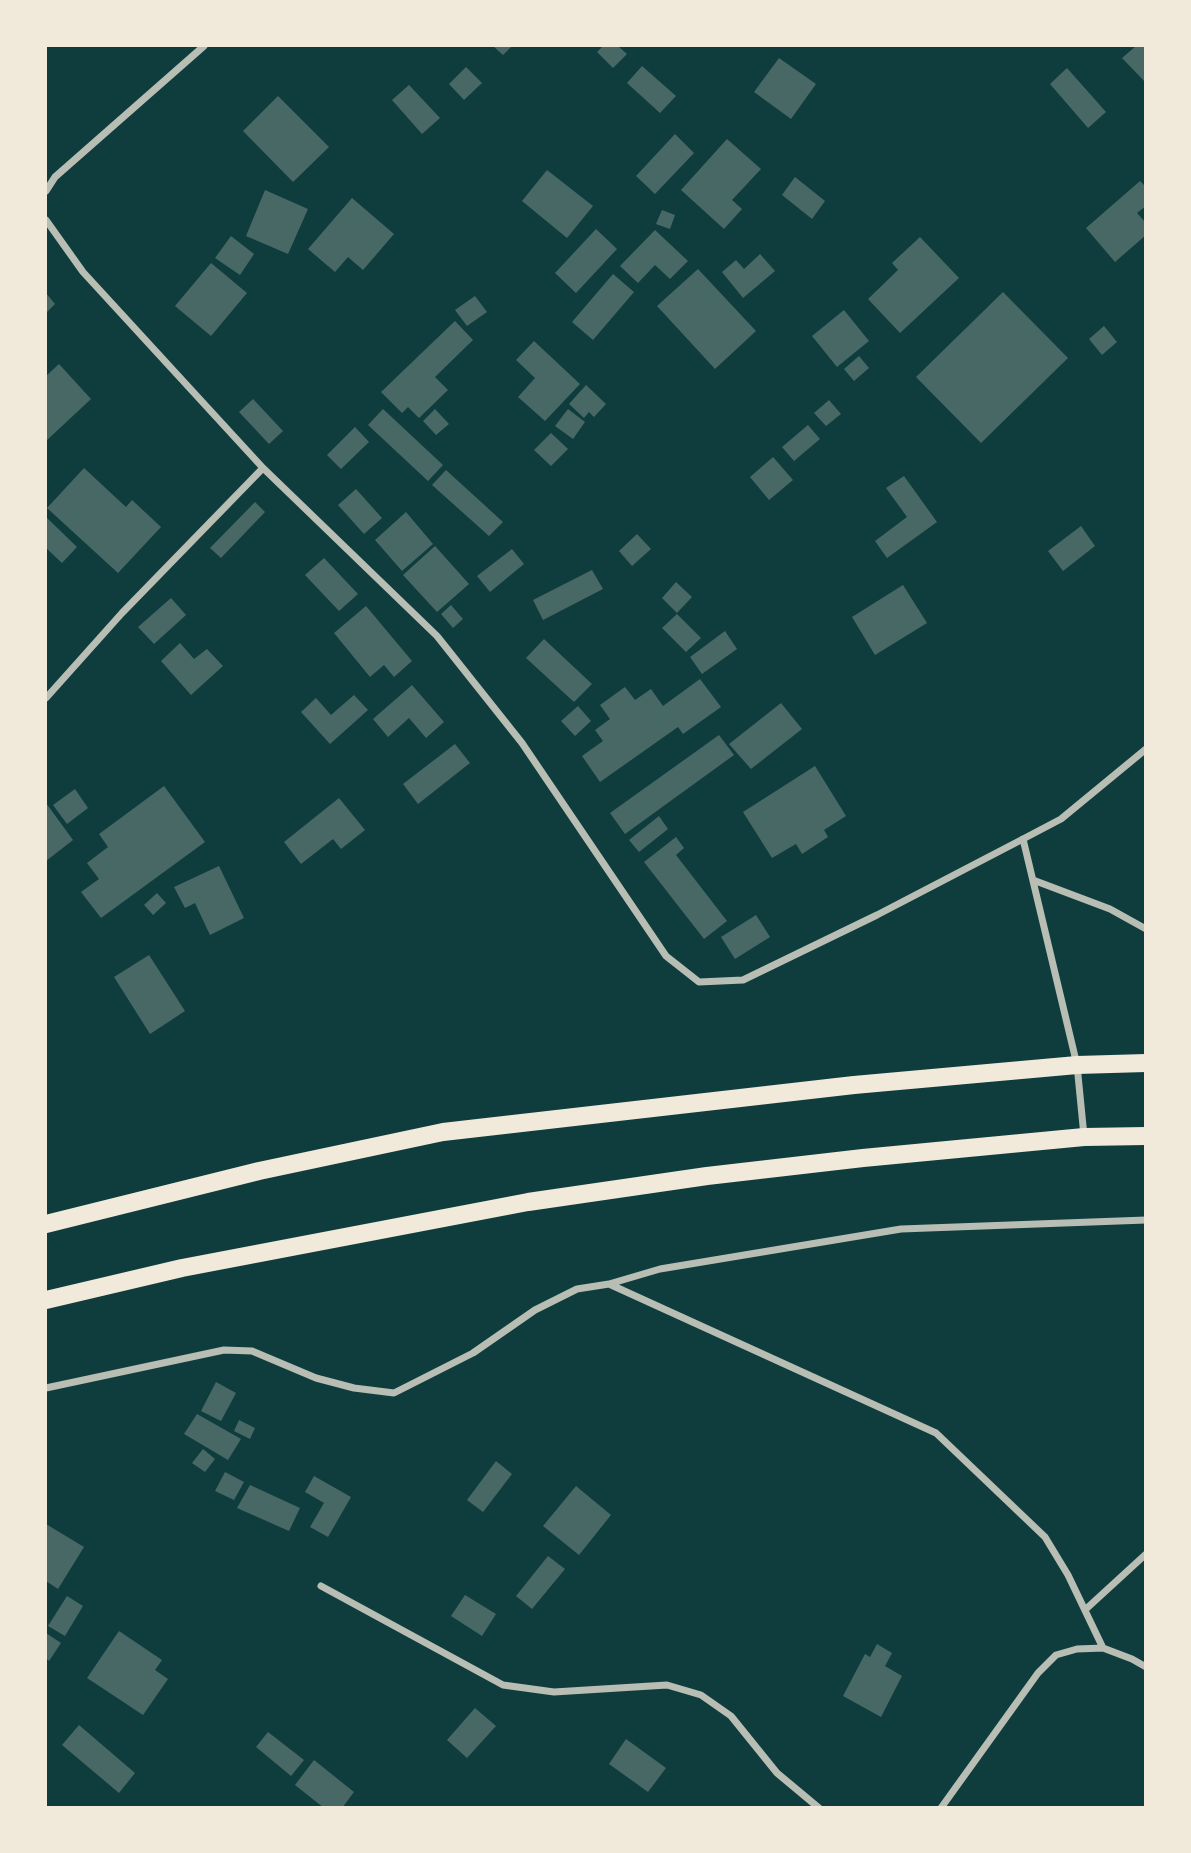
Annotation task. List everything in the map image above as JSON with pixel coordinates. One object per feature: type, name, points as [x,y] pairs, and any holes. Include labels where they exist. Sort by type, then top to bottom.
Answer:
[{"type":"main road","points":[[46,1224],[259,1171],[443,1132],[711,1100],[1077,1065],[1146,1063]]},
{"type":"main road","points":[[46,1300],[182,1268],[528,1202],[707,1176],[1084,1137],[1146,1136]]},
{"type":"street","points":[[46,191],[55,177],[204,46]]},
{"type":"street","points":[[46,220],[83,272],[263,468],[437,636],[522,743],[666,956],[699,982],[744,979],[877,915],[1023,839],[1060,819],[1146,749]]},
{"type":"street","points":[[46,698],[122,613],[263,468]]},
{"type":"street","points":[[1023,839],[1077,1065],[1084,1137]]},
{"type":"street","points":[[1033,880],[1110,909],[1146,929]]},
{"type":"street","points":[[46,1388],[224,1350],[252,1351],[316,1378],[354,1388],[394,1393],[473,1353],[535,1310],[576,1289],[609,1284],[660,1269],[901,1230],[1146,1220]]},
{"type":"street","points":[[609,1284],[936,1433],[1045,1537],[1086,1609],[1103,1648]]},
{"type":"street","points":[[1086,1609],[1146,1554]]},
{"type":"street","points":[[321,1586],[503,1685],[554,1692],[667,1685],[701,1695],[731,1716],[777,1773],[819,1808]]},
{"type":"street","points":[[941,1808],[1038,1673],[1056,1655],[1077,1648],[1103,1648],[1146,1667]]},
{"type":"building","points":[[493,46],[512,46],[503,55]]},
{"type":"building","points":[[603,46],[618,46],[627,54],[613,68],[597,52]]},
{"type":"building","points":[[1136,46],[1146,46],[1146,83],[1122,58]]},
{"type":"building","points":[[779,58],[816,84],[791,119],[754,92]]},
{"type":"building","points":[[642,66],[676,96],[660,113],[627,83]]},
{"type":"building","points":[[466,67],[482,83],[464,100],[449,84]]},
{"type":"building","points":[[1067,68],[1106,112],[1088,128],[1050,84]]},
{"type":"building","points":[[409,85],[440,118],[422,134],[392,100]]},
{"type":"building","points":[[278,96],[329,147],[293,182],[243,131]]},
{"type":"building","points":[[675,134],[694,153],[655,194],[636,176]]},
{"type":"building","points":[[727,139],[761,169],[732,200],[742,209],[724,229],[681,190]]},
{"type":"building","points":[[547,170],[593,206],[567,238],[522,201]]},
{"type":"building","points":[[795,177],[825,201],[812,219],[782,195]]},
{"type":"building","points":[[1140,181],[1146,187],[1146,206],[1137,213],[1146,223],[1146,235],[1115,262],[1086,228]]},
{"type":"building","points":[[265,190],[308,209],[288,254],[246,236]]},
{"type":"building","points":[[352,198],[394,234],[363,270],[348,257],[335,272],[308,249]]},
{"type":"building","points":[[662,210],[675,215],[670,229],[656,224]]},
{"type":"building","points":[[596,229],[617,249],[576,293],[555,273]]},
{"type":"building","points":[[655,230],[688,261],[670,279],[655,265],[638,283],[620,266]]},
{"type":"building","points":[[231,236],[254,254],[240,275],[215,258]]},
{"type":"building","points":[[920,237],[959,278],[900,333],[868,299],[898,270],[892,263]]},
{"type":"building","points":[[760,254],[775,271],[743,298],[722,272],[736,260],[744,269]]},
{"type":"building","points":[[211,263],[247,293],[211,336],[175,306]]},
{"type":"building","points":[[698,269],[756,331],[715,369],[657,306]]},
{"type":"building","points":[[613,274],[634,292],[593,340],[572,322]]},
{"type":"building","points":[[1003,292],[1068,358],[981,443],[916,377]]},
{"type":"building","points":[[46,293],[55,304],[46,313]]},
{"type":"building","points":[[475,296],[487,312],[467,326],[455,310]]},
{"type":"building","points":[[844,310],[869,341],[837,367],[812,336]]},
{"type":"building","points":[[455,321],[473,340],[435,377],[448,390],[419,418],[408,407],[402,413],[381,392]]},
{"type":"building","points":[[1104,326],[1117,342],[1102,355],[1089,339]]},
{"type":"building","points":[[534,341],[580,384],[545,421],[518,397],[535,378],[516,360]]},
{"type":"building","points":[[859,356],[869,368],[854,381],[844,369]]},
{"type":"building","points":[[59,364],[91,399],[46,441],[46,376]]},
{"type":"building","points":[[586,385],[606,404],[594,417],[589,412],[584,418],[569,404]]},
{"type":"building","points":[[253,399],[283,431],[269,444],[239,412]]},
{"type":"building","points":[[829,400],[841,414],[826,426],[814,413]]},
{"type":"building","points":[[383,409],[443,465],[428,481],[368,425]]},
{"type":"building","points":[[435,409],[449,424],[436,435],[423,421]]},
{"type":"building","points":[[568,409],[585,422],[573,439],[555,426]]},
{"type":"building","points":[[808,425],[820,439],[794,461],[782,447]]},
{"type":"building","points":[[355,427],[369,442],[341,469],[327,455]]},
{"type":"building","points":[[551,433],[568,449],[551,466],[534,450]]},
{"type":"building","points":[[773,457],[793,480],[769,500],[750,477]]},
{"type":"building","points":[[84,468],[126,507],[132,500],[161,527],[118,573],[47,508]]},
{"type":"building","points":[[446,470],[503,522],[489,536],[432,485]]},
{"type":"building","points":[[904,476],[937,522],[887,558],[875,541],[907,517],[886,488]]},
{"type":"building","points":[[356,489],[382,518],[364,534],[338,505]]},
{"type":"building","points":[[255,502],[265,512],[221,558],[210,548]]},
{"type":"building","points":[[406,512],[433,544],[402,571],[375,540]]},
{"type":"building","points":[[46,517],[77,547],[62,563],[46,548]]},
{"type":"building","points":[[1081,526],[1095,546],[1063,571],[1048,551]]},
{"type":"building","points":[[637,534],[651,549],[632,566],[619,551]]},
{"type":"building","points":[[435,546],[469,584],[437,612],[403,575]]},
{"type":"building","points":[[512,549],[524,564],[490,592],[477,576]]},
{"type":"building","points":[[324,558],[358,594],[339,611],[305,575]]},
{"type":"building","points":[[592,570],[603,589],[543,620],[533,600]]},
{"type":"building","points":[[676,582],[692,597],[677,613],[662,598]]},
{"type":"building","points":[[903,585],[927,623],[875,655],[852,617]]},
{"type":"building","points":[[171,598],[186,615],[154,644],[138,627]]},
{"type":"building","points":[[451,605],[463,619],[453,628],[441,614]]},
{"type":"building","points":[[366,606],[412,661],[394,677],[384,665],[370,677],[334,633]]},
{"type":"building","points":[[677,614],[701,638],[686,652],[662,628]]},
{"type":"building","points":[[725,631],[737,649],[702,674],[690,657]]},
{"type":"building","points":[[544,639],[592,684],[574,702],[526,658]]},
{"type":"building","points":[[180,643],[194,659],[207,649],[223,666],[191,695],[161,661]]},
{"type":"building","points":[[700,679],[721,707],[683,734],[678,727],[600,782],[582,756],[603,741],[595,730],[610,719],[600,705],[625,687],[635,700],[651,689],[663,706]]},
{"type":"building","points":[[412,685],[444,722],[426,738],[409,718],[388,737],[373,719]]},
{"type":"building","points":[[354,695],[368,710],[330,744],[301,712],[316,698],[331,715]]},
{"type":"building","points":[[781,703],[802,729],[751,769],[729,744]]},
{"type":"building","points":[[578,706],[591,721],[575,736],[561,721]]},
{"type":"building","points":[[719,735],[734,755],[625,834],[610,813]]},
{"type":"building","points":[[455,744],[470,763],[418,804],[403,784]]},
{"type":"building","points":[[815,766],[846,816],[824,830],[828,837],[802,854],[796,844],[772,858],[743,812]]},
{"type":"building","points":[[164,786],[205,842],[101,918],[81,892],[99,879],[87,863],[108,847],[99,834]]},
{"type":"building","points":[[75,789],[88,808],[67,824],[53,805]]},
{"type":"building","points":[[339,798],[365,830],[341,849],[333,839],[301,864],[284,842]]},
{"type":"building","points":[[46,803],[73,840],[46,861]]},
{"type":"building","points":[[659,816],[668,829],[639,852],[629,840]]},
{"type":"building","points":[[676,837],[684,848],[676,855],[727,921],[704,939],[644,862]]},
{"type":"building","points":[[219,866],[244,918],[210,935],[195,903],[185,908],[174,887]]},
{"type":"building","points":[[157,893],[166,903],[153,915],[144,905]]},
{"type":"building","points":[[756,915],[770,937],[735,959],[721,937]]},
{"type":"building","points":[[149,955],[185,1011],[150,1034],[114,977]]},
{"type":"building","points":[[216,1382],[236,1393],[221,1421],[201,1411]]},
{"type":"building","points":[[197,1414],[241,1439],[228,1460],[184,1434]]},
{"type":"building","points":[[239,1420],[255,1428],[250,1439],[234,1431]]},
{"type":"building","points":[[203,1449],[215,1459],[205,1472],[192,1463]]},
{"type":"building","points":[[496,1461],[512,1474],[483,1512],[467,1500]]},
{"type":"building","points":[[225,1472],[244,1482],[234,1500],[215,1491]]},
{"type":"building","points":[[314,1476],[351,1497],[328,1537],[310,1527],[324,1503],[305,1492]]},
{"type":"building","points":[[250,1485],[300,1508],[289,1531],[237,1508]]},
{"type":"building","points":[[576,1486],[611,1515],[579,1555],[543,1526]]},
{"type":"building","points":[[46,1524],[84,1547],[58,1589],[46,1581]]},
{"type":"building","points":[[548,1556],[565,1569],[532,1609],[516,1596]]},
{"type":"building","points":[[465,1595],[496,1614],[482,1636],[451,1616]]},
{"type":"building","points":[[67,1596],[83,1606],[65,1636],[48,1626]]},
{"type":"building","points":[[119,1631],[162,1660],[155,1670],[168,1679],[143,1715],[87,1678]]},
{"type":"building","points":[[46,1633],[61,1643],[49,1661],[46,1658]]},
{"type":"building","points":[[877,1644],[892,1653],[885,1666],[902,1676],[881,1717],[843,1696],[865,1654],[870,1657]]},
{"type":"building","points":[[475,1708],[496,1726],[467,1758],[447,1740]]},
{"type":"building","points":[[79,1725],[135,1773],[119,1793],[62,1745]]},
{"type":"building","points":[[268,1732],[304,1760],[291,1776],[256,1747]]},
{"type":"building","points":[[626,1739],[666,1768],[648,1792],[609,1764]]},
{"type":"building","points":[[314,1760],[354,1792],[342,1808],[324,1808],[295,1785]]}]
